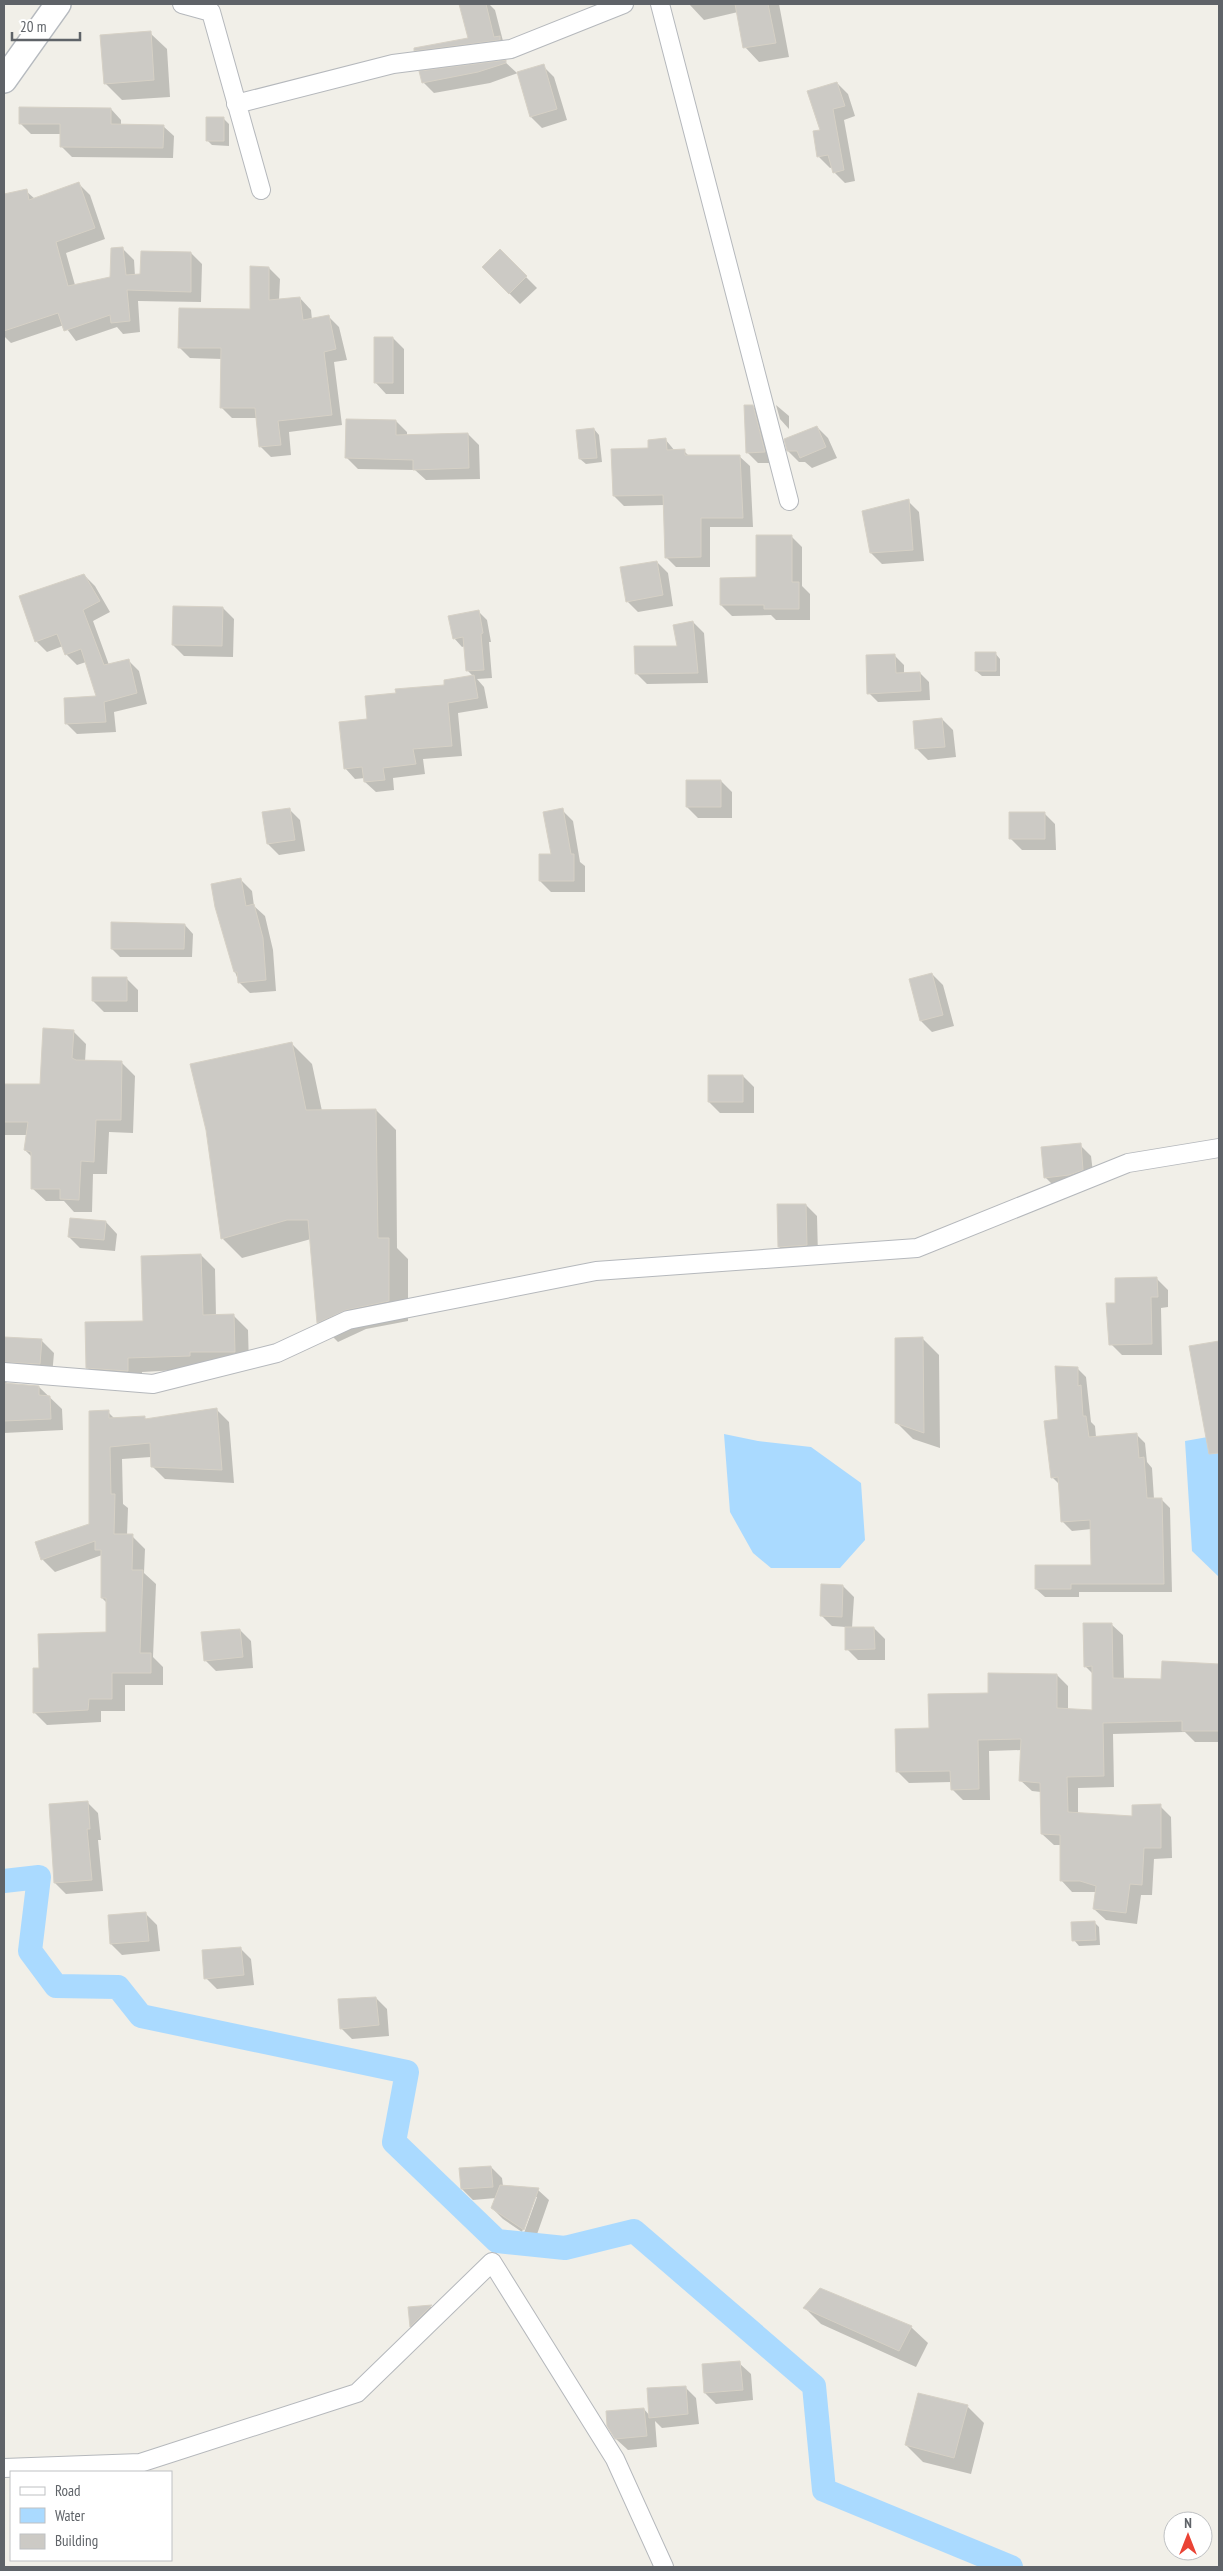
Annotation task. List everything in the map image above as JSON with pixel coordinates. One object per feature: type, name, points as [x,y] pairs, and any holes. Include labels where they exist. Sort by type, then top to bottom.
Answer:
[{"type":"main road","points":[[4,80],[58,4]]},
{"type":"street","points":[[182,4],[211,12],[260,190]]},
{"type":"street","points":[[236,104],[393,64],[511,49],[624,4]]},
{"type":"street","points":[[660,4],[789,501]]},
{"type":"street","points":[[4,1372],[153,1384],[278,1353],[348,1320],[596,1271],[917,1248],[1128,1163],[1219,1148]]},
{"type":"street","points":[[4,2468],[140,2463],[357,2394],[492,2262],[615,2459],[664,2567]]},
{"type":"water","points":[[724,1434],[758,1441],[811,1447],[861,1483],[865,1540],[840,1568],[771,1568],[753,1553],[730,1512]]},
{"type":"water","points":[[1219,1435],[1219,1577],[1192,1551],[1185,1441]]},
{"type":"building","points":[[459,4],[486,4],[494,37],[500,36],[500,40],[414,51],[414,48],[468,38]]},
{"type":"building","points":[[735,4],[768,4],[776,43],[743,48]]},
{"type":"building","points":[[151,31],[154,80],[104,84],[100,35]]},
{"type":"building","points":[[506,60],[506,63],[478,72],[422,83],[419,71]]},
{"type":"building","points":[[544,64],[557,109],[530,117],[517,72]]},
{"type":"building","points":[[837,82],[845,106],[833,109],[844,170],[833,173],[828,155],[817,157],[813,131],[820,130],[807,91]]},
{"type":"building","points":[[19,107],[111,108],[111,124],[164,125],[163,148],[60,147],[60,124],[19,124]]},
{"type":"building","points":[[206,117],[224,117],[224,141],[206,141]]},
{"type":"building","points":[[79,182],[95,228],[56,242],[68,286],[110,277],[111,248],[123,247],[126,275],[140,274],[141,251],[191,252],[191,292],[127,290],[130,321],[111,323],[110,315],[64,331],[58,313],[4,331],[4,194],[27,189],[29,200]]},
{"type":"building","points":[[500,249],[527,276],[509,294],[482,267]]},
{"type":"building","points":[[250,266],[269,267],[269,300],[300,297],[303,320],[329,315],[336,349],[324,352],[332,415],[278,421],[281,445],[259,447],[255,408],[220,408],[221,348],[178,348],[179,308],[250,309]]},
{"type":"building","points":[[374,337],[393,337],[393,383],[374,383]]},
{"type":"building","points":[[744,405],[753,405],[765,452],[746,453]]},
{"type":"building","points":[[346,419],[396,420],[396,435],[468,433],[469,468],[413,470],[413,460],[345,458]]},
{"type":"building","points":[[817,426],[826,447],[800,458],[797,451],[787,451],[784,439]]},
{"type":"building","points":[[594,428],[597,458],[579,459],[576,430]]},
{"type":"building","points":[[666,438],[667,450],[685,449],[685,455],[740,455],[743,518],[701,518],[701,557],[665,558],[663,495],[613,496],[611,449],[648,448],[648,440]]},
{"type":"building","points":[[909,499],[913,550],[870,553],[862,511]]},
{"type":"building","points":[[756,535],[792,535],[792,582],[799,582],[799,609],[764,609],[764,605],[720,605],[720,578],[756,577]]},
{"type":"building","points":[[657,561],[663,595],[626,602],[620,567]]},
{"type":"building","points":[[84,574],[100,601],[83,610],[104,665],[129,659],[137,693],[104,702],[106,722],[65,724],[64,698],[96,696],[81,649],[65,655],[57,634],[35,642],[19,596]]},
{"type":"building","points":[[173,606],[223,607],[222,646],[172,645]]},
{"type":"building","points":[[479,610],[483,633],[481,634],[484,670],[466,671],[463,637],[453,639],[448,616]]},
{"type":"building","points":[[693,621],[698,673],[635,674],[634,646],[677,646],[673,625]]},
{"type":"building","points":[[975,652],[996,652],[996,671],[975,671]]},
{"type":"building","points":[[895,654],[896,673],[920,672],[921,691],[867,694],[866,655]]},
{"type":"building","points":[[474,675],[478,698],[448,703],[452,746],[413,749],[416,764],[383,768],[385,780],[364,782],[362,767],[344,769],[339,722],[367,719],[365,696],[396,693],[395,689],[444,685],[444,680]]},
{"type":"building","points":[[942,718],[945,747],[915,749],[913,721]]},
{"type":"building","points":[[686,780],[721,780],[721,807],[686,807]]},
{"type":"building","points":[[290,808],[295,840],[267,844],[262,812]]},
{"type":"building","points":[[563,808],[571,854],[574,854],[574,881],[539,881],[539,854],[551,854],[543,812]]},
{"type":"building","points":[[1009,812],[1045,812],[1045,839],[1009,839]]},
{"type":"building","points":[[241,878],[246,906],[254,904],[263,938],[266,980],[238,983],[237,972],[234,972],[215,907],[211,884]]},
{"type":"building","points":[[111,922],[185,924],[184,949],[111,949]]},
{"type":"building","points":[[932,973],[943,1015],[920,1021],[909,979]]},
{"type":"building","points":[[92,977],[127,977],[127,1001],[92,1001]]},
{"type":"building","points":[[43,1028],[74,1030],[72,1058],[76,1060],[122,1061],[121,1120],[96,1120],[94,1162],[81,1161],[79,1200],[60,1199],[60,1189],[31,1189],[31,1152],[24,1150],[28,1122],[4,1122],[4,1084],[40,1084]]},
{"type":"building","points":[[292,1042],[306,1110],[376,1109],[378,1238],[389,1238],[389,1301],[346,1310],[317,1323],[308,1220],[287,1220],[221,1239],[206,1130],[190,1064]]},
{"type":"building","points":[[708,1075],[743,1075],[743,1102],[708,1102]]},
{"type":"building","points":[[1081,1143],[1083,1170],[1069,1175],[1044,1178],[1041,1147]]},
{"type":"building","points":[[777,1204],[806,1204],[807,1245],[778,1247]]},
{"type":"building","points":[[70,1218],[106,1221],[104,1240],[68,1237]]},
{"type":"building","points":[[201,1254],[203,1315],[234,1314],[235,1352],[190,1352],[190,1356],[128,1358],[128,1371],[86,1368],[85,1322],[143,1321],[141,1256]]},
{"type":"building","points":[[1157,1277],[1158,1297],[1151,1297],[1152,1344],[1109,1345],[1106,1303],[1115,1303],[1115,1278]]},
{"type":"building","points":[[4,1337],[42,1339],[40,1364],[4,1362]]},
{"type":"building","points":[[923,1337],[924,1433],[895,1423],[895,1338]]},
{"type":"building","points":[[1219,1341],[1219,1453],[1209,1454],[1189,1346]]},
{"type":"building","points":[[1055,1366],[1078,1367],[1078,1386],[1081,1385],[1083,1416],[1086,1416],[1089,1437],[1137,1433],[1139,1458],[1144,1457],[1147,1498],[1162,1498],[1164,1584],[1071,1584],[1071,1589],[1035,1589],[1035,1565],[1091,1565],[1090,1520],[1061,1522],[1058,1477],[1051,1478],[1044,1421],[1058,1419]]},
{"type":"building","points":[[4,1383],[39,1386],[39,1395],[50,1396],[51,1419],[4,1421]]},
{"type":"building","points":[[217,1408],[222,1470],[151,1467],[150,1443],[110,1447],[111,1494],[115,1494],[114,1534],[133,1534],[132,1570],[143,1570],[140,1653],[151,1653],[151,1673],[112,1673],[112,1699],[89,1699],[88,1710],[33,1713],[33,1668],[39,1668],[38,1634],[106,1632],[106,1598],[101,1598],[101,1550],[95,1550],[95,1541],[41,1560],[35,1542],[89,1524],[89,1411],[109,1410],[109,1418],[145,1416],[145,1419]]},
{"type":"building","points":[[821,1584],[843,1585],[842,1617],[820,1616]]},
{"type":"building","points":[[1083,1623],[1112,1623],[1113,1678],[1161,1679],[1162,1661],[1219,1664],[1219,1731],[1182,1731],[1182,1721],[1103,1723],[1104,1776],[1067,1777],[1068,1812],[1132,1816],[1132,1805],[1161,1804],[1161,1848],[1144,1848],[1142,1885],[1130,1884],[1126,1913],[1093,1909],[1096,1886],[1080,1881],[1060,1881],[1060,1835],[1041,1834],[1040,1783],[1019,1781],[1021,1739],[978,1740],[979,1789],[951,1790],[950,1771],[896,1772],[895,1729],[929,1728],[928,1694],[988,1693],[988,1673],[1057,1674],[1057,1708],[1092,1710],[1092,1666],[1084,1667]]},
{"type":"building","points":[[845,1627],[874,1627],[875,1649],[845,1650]]},
{"type":"building","points":[[240,1629],[243,1657],[204,1661],[201,1632]]},
{"type":"building","points":[[88,1801],[90,1829],[87,1829],[92,1880],[54,1883],[49,1804]]},
{"type":"building","points":[[146,1912],[149,1941],[110,1944],[108,1915]]},
{"type":"building","points":[[1095,1921],[1096,1940],[1072,1941],[1071,1922]]},
{"type":"building","points":[[241,1947],[244,1975],[204,1979],[202,1950]]},
{"type":"building","points":[[376,1997],[379,2025],[340,2029],[338,1999]]},
{"type":"building","points":[[491,2166],[493,2187],[461,2189],[459,2168]]},
{"type":"building","points":[[500,2185],[539,2188],[524,2230],[491,2208]]},
{"type":"building","points":[[820,2288],[912,2326],[899,2351],[803,2308]]},
{"type":"building","points":[[432,2305],[410,2327],[408,2307]]},
{"type":"building","points":[[740,2361],[743,2390],[704,2393],[702,2364]]},
{"type":"building","points":[[686,2386],[688,2414],[649,2418],[647,2388]]},
{"type":"building","points":[[918,2393],[968,2405],[954,2458],[905,2445]]},
{"type":"building","points":[[644,2408],[647,2436],[615,2439],[607,2426],[606,2411]]},
{"type":"waterway","points":[[4,1881],[39,1877],[30,1951],[56,1986],[118,1987],[141,2016],[407,2072],[394,2142],[497,2241],[565,2248],[634,2231],[814,2386],[824,2490],[1011,2567]]}]
